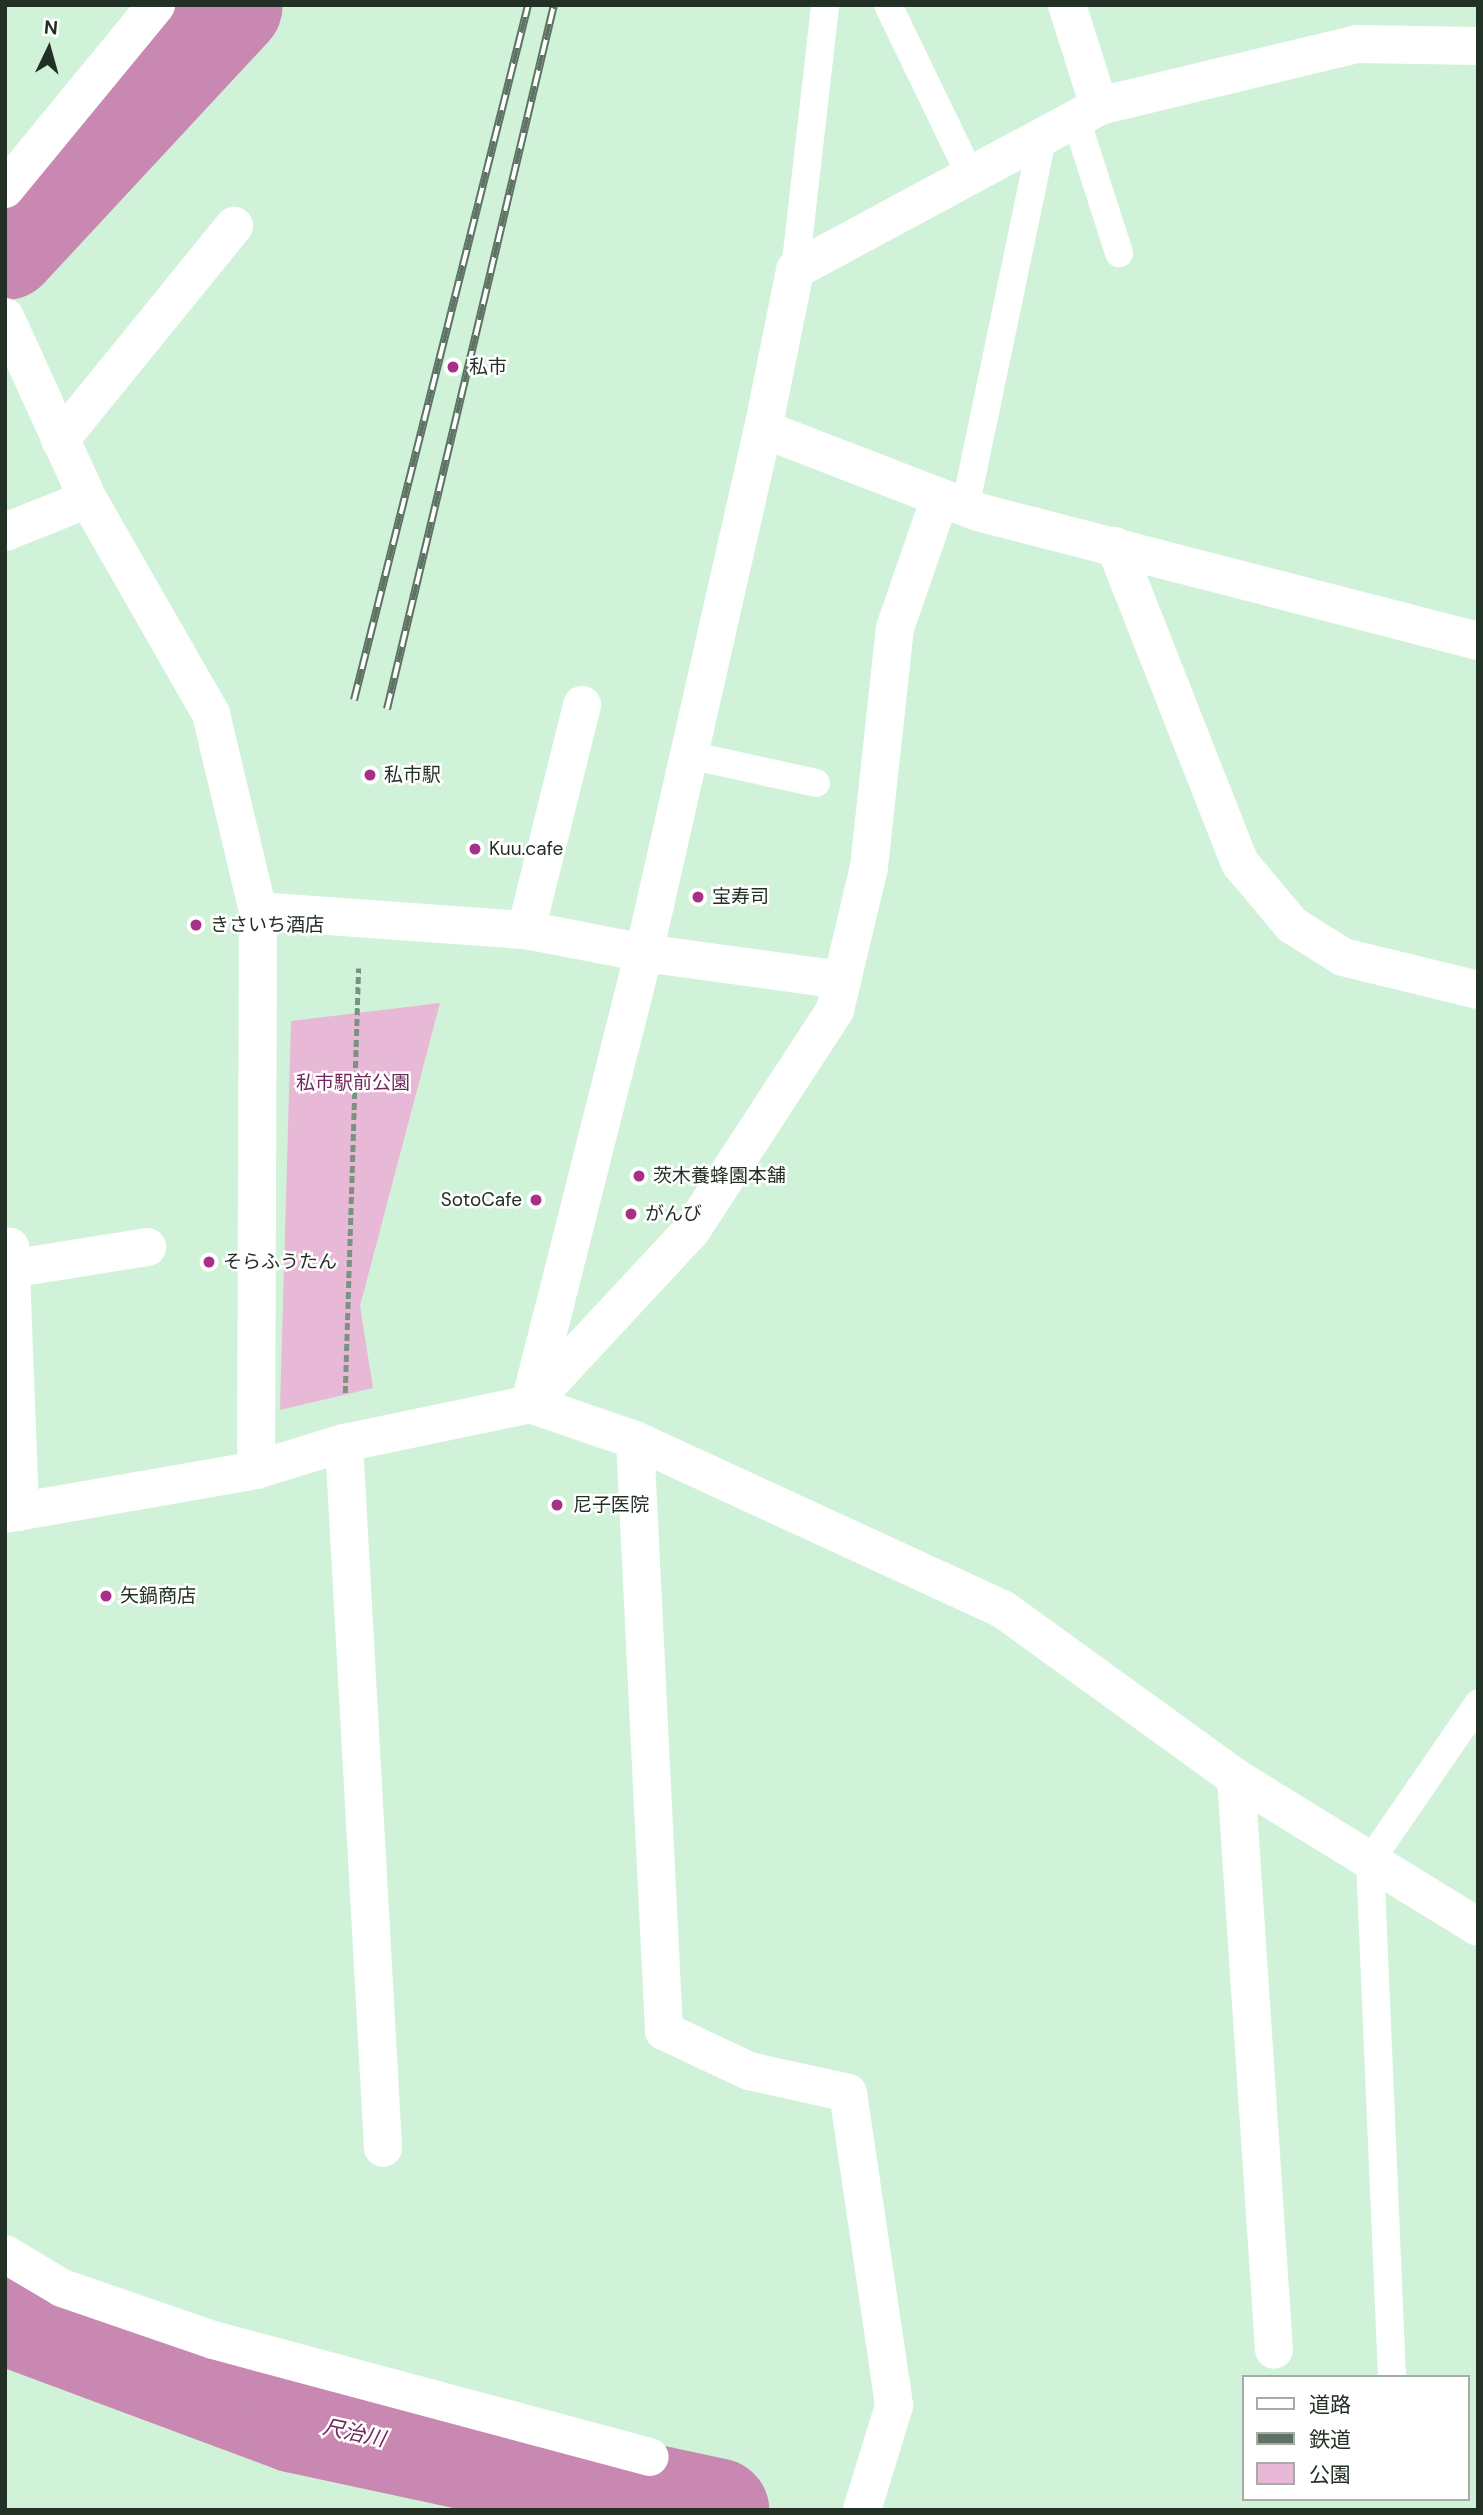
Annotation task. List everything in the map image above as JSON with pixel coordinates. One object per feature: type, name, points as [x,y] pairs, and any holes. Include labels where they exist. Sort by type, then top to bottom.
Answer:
[{"type":"street","points":[[5,189],[156,5]]},
{"type":"street","points":[[1067,5],[1073,120]]},
{"type":"street","points":[[530,1404],[644,953],[763,429],[795,270],[1073,120],[1357,44],[1478,46]]},
{"type":"street","points":[[61,440],[234,226]]},
{"type":"street","points":[[5,317],[88,499],[211,714],[258,911],[256,1470]]},
{"type":"street","points":[[763,429],[952,503],[1478,641]]},
{"type":"street","points":[[5,531],[88,499]]},
{"type":"street","points":[[530,1404],[691,1231],[835,1010],[869,867],[895,628],[952,503]]},
{"type":"street","points":[[1115,546],[1240,863],[1292,925],[1343,957],[1478,990]]},
{"type":"street","points":[[526,930],[582,705]]},
{"type":"street","points":[[258,911],[526,930],[644,953],[842,980]]},
{"type":"street","points":[[147,1247],[8,1258],[13,1513],[256,1470],[344,1443],[530,1404],[635,1440],[1004,1610],[1236,1778],[1478,1927]]},
{"type":"street","points":[[635,1440],[664,2032],[749,2071],[848,2093],[894,2406],[862,2510]]},
{"type":"street","points":[[344,1443],[383,2148]]},
{"type":"street","points":[[1236,1778],[1274,2350]]},
{"type":"street","points":[[5,2254],[62,2288],[213,2340],[650,2457]]},
{"type":"lane","points":[[795,270],[825,5]]},
{"type":"lane","points":[[888,5],[970,176]]},
{"type":"lane","points":[[1073,120],[1119,253]]},
{"type":"lane","points":[[952,503],[1073,120]]},
{"type":"lane","points":[[689,755],[816,783]]},
{"type":"lane","points":[[1392,2375],[1370,1861],[1478,1704]]},
{"type":"path","points":[[344,1443],[360,920]]},
{"type":"green space","name":"私市駅前公園","points":[[440,1003],[360,1306],[373,1388],[280,1410],[291,1021]]},
{"type":"waterway","points":[[5,247],[230,5]]},
{"type":"waterway","name":"尺治川","points":[[5,2312],[295,2420],[716,2510]]},
{"type":"railway","points":[[354,700],[528,5]]},
{"type":"railway","points":[[387,709],[554,5]]},
{"type":"place","name":"私市","points":[[453,367]]},
{"type":"place","name":"私市駅","points":[[370,775]]},
{"type":"place","name":"Kuu.cafe","points":[[475,849]]},
{"type":"place","name":"宝寿司","points":[[698,897]]},
{"type":"place","name":"きさいち酒店","points":[[196,925]]},
{"type":"place","name":"茨木養蜂園本舗","points":[[639,1176]]},
{"type":"place","name":"SotoCafe","points":[[536,1200]]},
{"type":"place","name":"がんび","points":[[631,1214]]},
{"type":"place","name":"そらふうたん","points":[[209,1262]]},
{"type":"place","name":"尼子医院","points":[[557,1505]]},
{"type":"place","name":"矢鍋商店","points":[[106,1596]]}]
